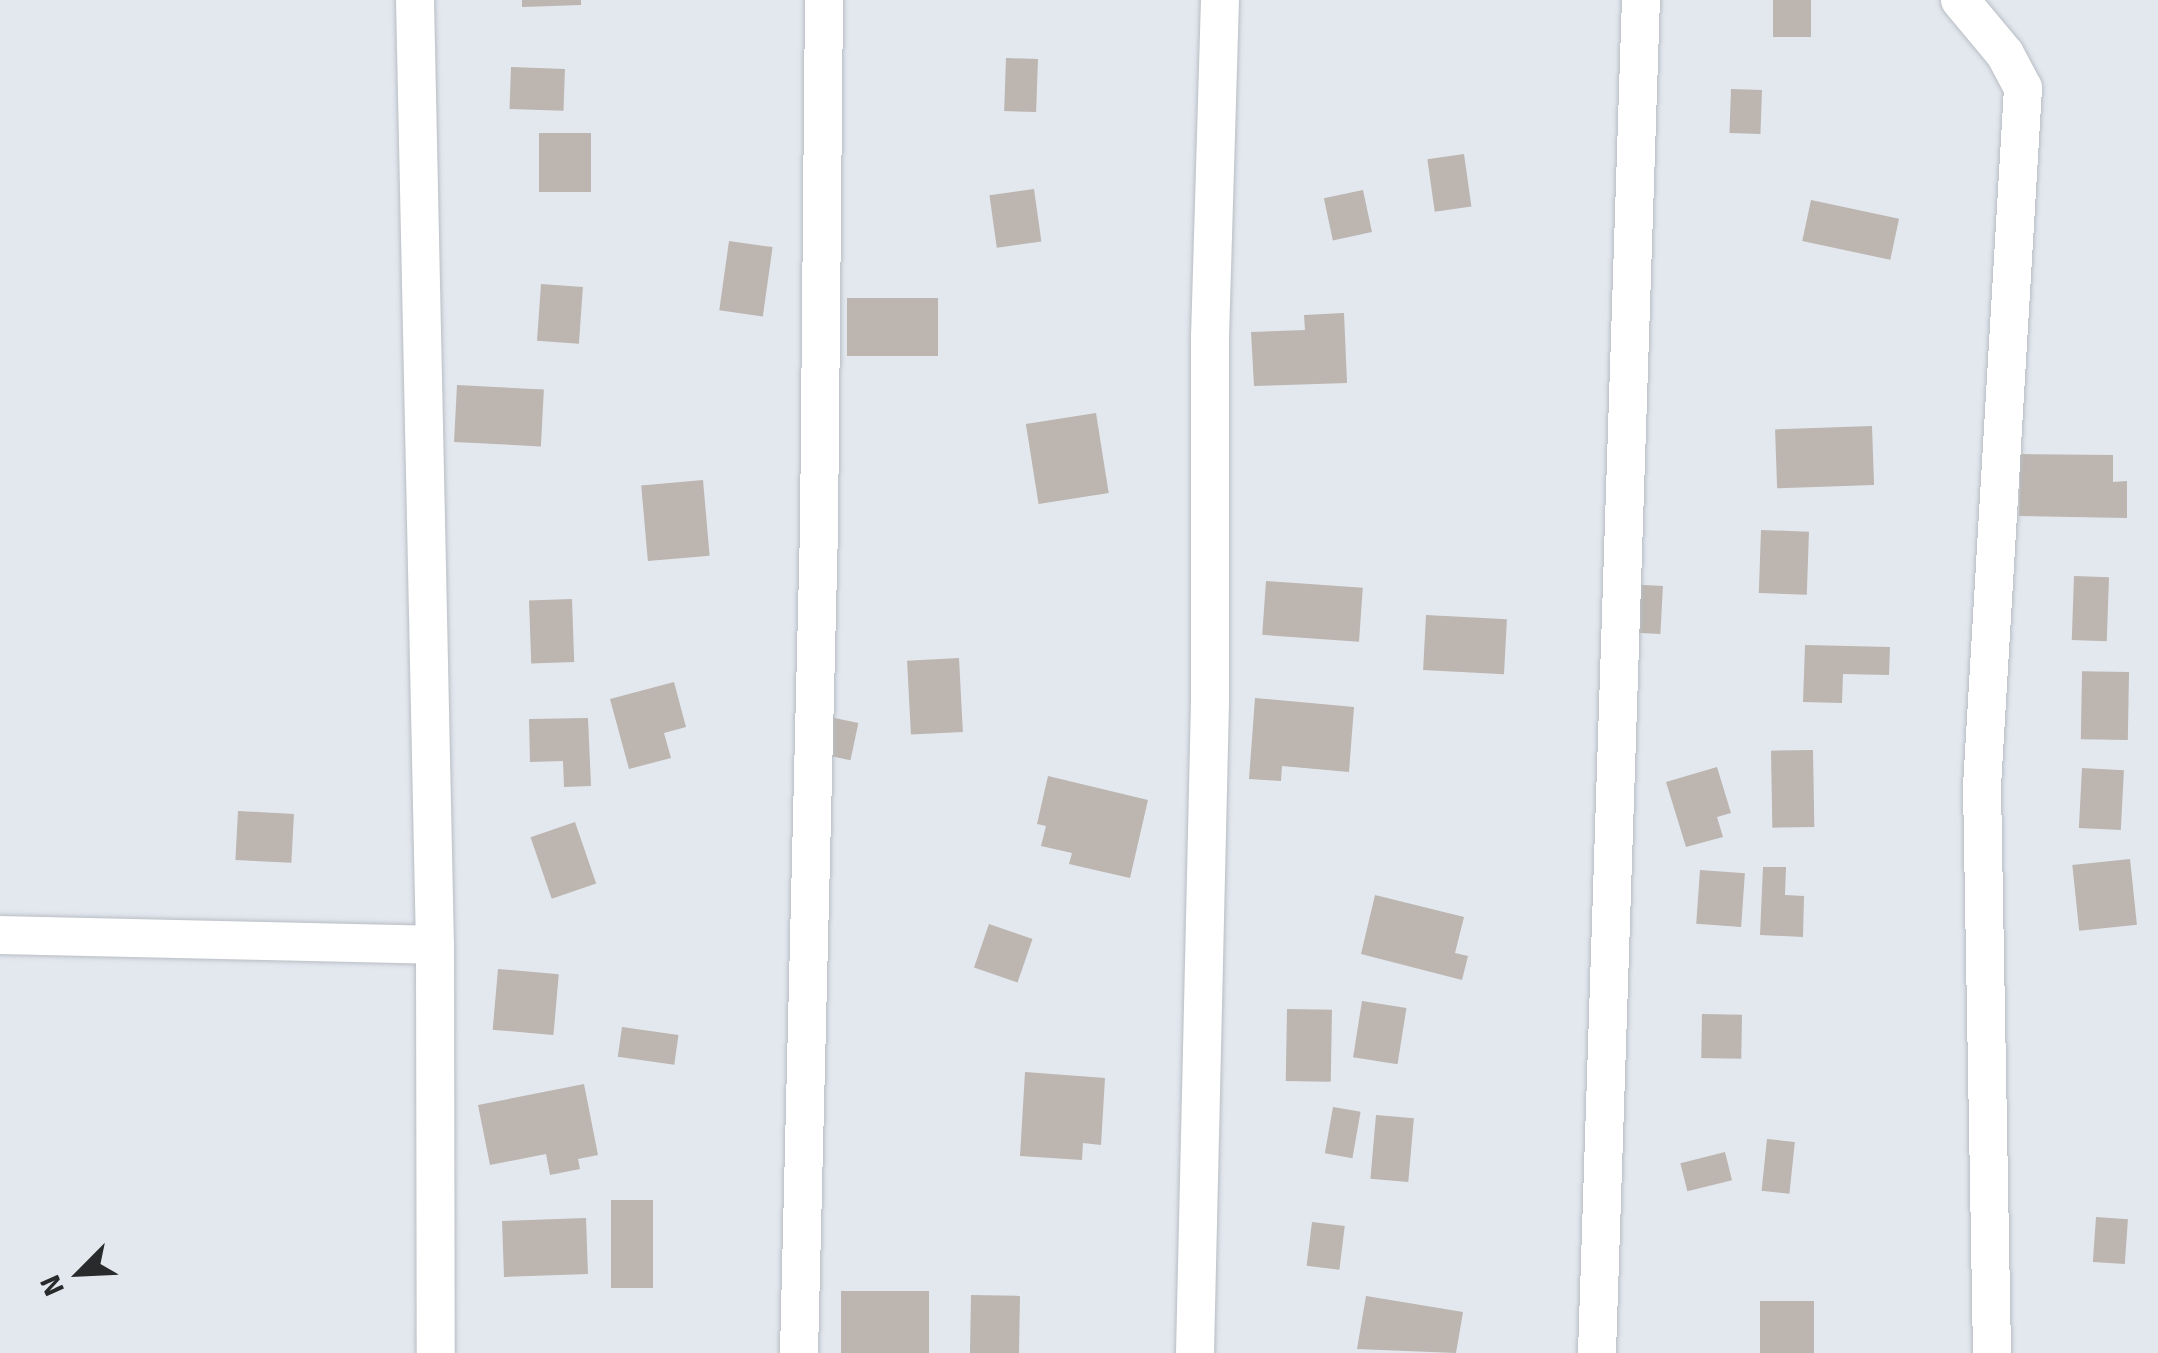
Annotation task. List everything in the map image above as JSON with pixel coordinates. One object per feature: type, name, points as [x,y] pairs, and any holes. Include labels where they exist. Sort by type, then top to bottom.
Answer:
[{"type":"street","points":[[415,0],[435,945],[436,1353]]},
{"type":"street","points":[[800,1353],[819,529],[824,0]]},
{"type":"street","points":[[1195,1353],[1210,702],[1210,336],[1220,0]]},
{"type":"street","points":[[1597,1353],[1641,0]]},
{"type":"street","points":[[1960,0],[2006,54],[2024,88],[1982,786],[1992,1353]]},
{"type":"street","points":[[0,935],[435,945]]},
{"type":"building","points":[[522,0],[581,0],[581,5],[522,7]]},
{"type":"building","points":[[1773,0],[1811,0],[1811,37],[1773,37]]},
{"type":"building","points":[[1006,58],[1038,59],[1036,112],[1004,111]]},
{"type":"building","points":[[511,67],[565,69],[564,111],[510,109]]},
{"type":"building","points":[[1731,89],[1762,90],[1760,134],[1729,133]]},
{"type":"building","points":[[539,133],[591,133],[591,192],[539,192]]},
{"type":"building","points":[[1464,154],[1471,206],[1435,212],[1427,159]]},
{"type":"building","points":[[1034,189],[1041,241],[997,248],[989,195]]},
{"type":"building","points":[[1363,190],[1372,232],[1333,240],[1324,198]]},
{"type":"building","points":[[1811,200],[1899,219],[1890,260],[1802,241]]},
{"type":"building","points":[[729,241],[773,247],[763,316],[719,310]]},
{"type":"building","points":[[541,284],[583,287],[579,344],[537,341]]},
{"type":"building","points":[[847,298],[938,298],[938,356],[847,356]]},
{"type":"building","points":[[1344,313],[1347,383],[1254,386],[1251,332],[1305,330],[1304,315]]},
{"type":"building","points":[[457,385],[544,390],[541,446],[454,442]]},
{"type":"building","points":[[1096,413],[1109,493],[1039,504],[1026,424]]},
{"type":"building","points":[[1872,426],[1874,485],[1777,488],[1775,429]]},
{"type":"building","points":[[2020,454],[2113,455],[2113,482],[2127,481],[2127,518],[2019,516]]},
{"type":"building","points":[[703,480],[710,556],[648,561],[641,485]]},
{"type":"building","points":[[1761,530],[1809,532],[1807,595],[1759,593]]},
{"type":"building","points":[[2074,576],[2109,577],[2107,641],[2072,640]]},
{"type":"building","points":[[1266,581],[1363,588],[1359,642],[1262,635]]},
{"type":"building","points":[[1605,583],[1663,586],[1660,634],[1602,631]]},
{"type":"building","points":[[572,599],[574,662],[531,663],[529,601]]},
{"type":"building","points":[[1426,615],[1507,619],[1504,674],[1423,670]]},
{"type":"building","points":[[1805,645],[1890,647],[1889,675],[1843,674],[1842,703],[1803,702]]},
{"type":"building","points":[[959,658],[963,732],[911,735],[907,661]]},
{"type":"building","points":[[2082,671],[2129,672],[2128,740],[2081,739]]},
{"type":"building","points":[[674,682],[686,727],[664,733],[671,758],[629,769],[610,699]]},
{"type":"building","points":[[1255,698],[1354,707],[1349,772],[1282,766],[1281,781],[1249,779]]},
{"type":"building","points":[[830,717],[858,723],[850,760],[822,754]]},
{"type":"building","points":[[588,718],[591,786],[564,787],[563,761],[530,762],[529,719]]},
{"type":"building","points":[[1813,750],[1814,827],[1772,828],[1771,751]]},
{"type":"building","points":[[1717,767],[1731,813],[1717,817],[1723,837],[1686,847],[1666,782]]},
{"type":"building","points":[[2082,768],[2124,770],[2121,830],[2079,828]]},
{"type":"building","points":[[1048,776],[1148,800],[1130,878],[1069,864],[1072,853],[1041,846],[1046,826],[1037,824]]},
{"type":"building","points":[[238,811],[294,814],[291,863],[235,860]]},
{"type":"building","points":[[575,822],[596,883],[552,899],[531,837]]},
{"type":"building","points":[[2130,859],[2137,925],[2079,931],[2072,865]]},
{"type":"building","points":[[1763,867],[1786,867],[1785,895],[1804,896],[1803,937],[1760,935]]},
{"type":"building","points":[[1700,870],[1745,873],[1741,927],[1696,924]]},
{"type":"building","points":[[1375,895],[1464,917],[1455,953],[1468,956],[1462,980],[1361,954]]},
{"type":"building","points":[[989,924],[1032,939],[1018,982],[974,967]]},
{"type":"building","points":[[498,969],[559,974],[553,1035],[493,1030]]},
{"type":"building","points":[[1362,1001],[1406,1008],[1398,1064],[1353,1057]]},
{"type":"building","points":[[1287,1009],[1332,1010],[1331,1082],[1286,1081]]},
{"type":"building","points":[[1702,1014],[1742,1015],[1741,1059],[1701,1058]]},
{"type":"building","points":[[622,1027],[678,1035],[674,1065],[618,1057]]},
{"type":"building","points":[[1025,1072],[1105,1078],[1101,1145],[1083,1143],[1082,1160],[1020,1156]]},
{"type":"building","points":[[584,1084],[598,1155],[578,1159],[580,1169],[550,1175],[546,1154],[490,1165],[478,1105]]},
{"type":"building","points":[[1333,1107],[1361,1112],[1352,1158],[1325,1153]]},
{"type":"building","points":[[1376,1115],[1414,1118],[1408,1182],[1370,1179]]},
{"type":"building","points":[[1767,1139],[1795,1142],[1789,1194],[1762,1191]]},
{"type":"building","points":[[1725,1152],[1732,1180],[1687,1191],[1680,1163]]},
{"type":"building","points":[[611,1200],[653,1200],[653,1288],[611,1288]]},
{"type":"building","points":[[2096,1217],[2128,1219],[2125,1264],[2093,1262]]},
{"type":"building","points":[[586,1218],[588,1274],[504,1277],[502,1221]]},
{"type":"building","points":[[1312,1222],[1345,1226],[1339,1270],[1307,1266]]},
{"type":"building","points":[[841,1291],[929,1291],[929,1353],[841,1353]]},
{"type":"building","points":[[971,1295],[1020,1296],[1019,1353],[970,1353]]},
{"type":"building","points":[[1366,1296],[1463,1312],[1456,1353],[1357,1349]]},
{"type":"building","points":[[1760,1301],[1814,1301],[1814,1353],[1760,1353]]}]
